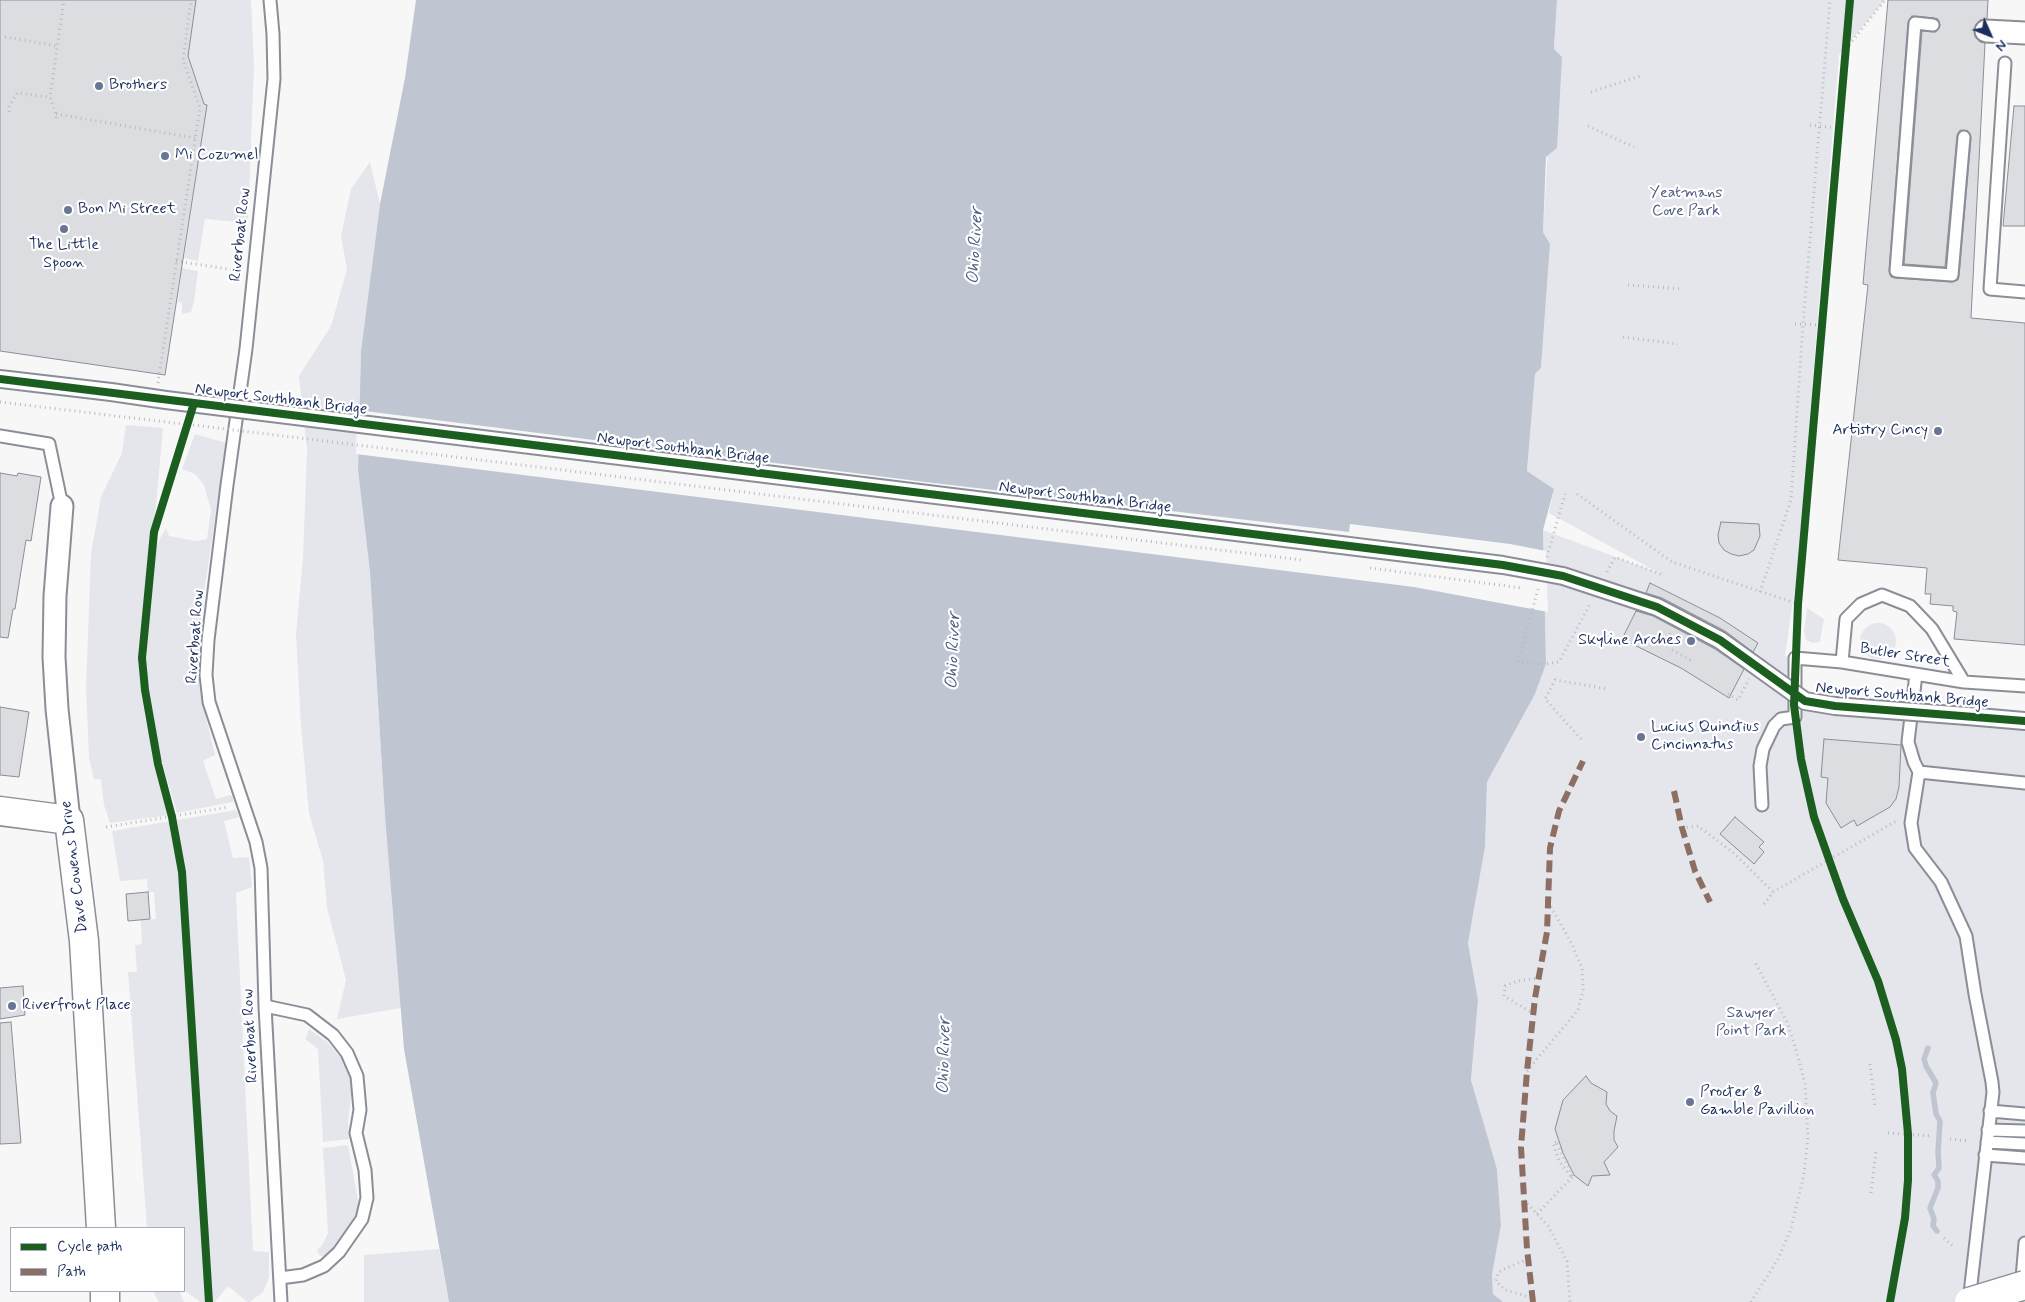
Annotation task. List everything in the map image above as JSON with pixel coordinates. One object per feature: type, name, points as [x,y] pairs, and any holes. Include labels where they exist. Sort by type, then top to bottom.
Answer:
[{"type":"main road","points":[[0,811],[69,820]]},
{"type":"main road","name":"Dave Cowens Drive","points":[[69,820],[84,941],[101,1227]]},
{"type":"main road","points":[[1969,1302],[2025,1285]]},
{"type":"street","points":[[1979,30],[2025,33]]},
{"type":"street","name":"Newport Southbank Bridge","points":[[0,379],[1503,565],[1563,576],[1656,608],[1720,640],[1805,701],[1835,706],[2025,721]]},
{"type":"street","name":"Dave Cowens Drive","points":[[62,506],[55,596],[54,657],[57,709],[69,820]]},
{"type":"lane","name":"Riverboat Row","points":[[270,0],[274,79],[246,349],[210,630],[206,675],[210,702],[256,842],[261,868],[265,1006],[280,1302]]},
{"type":"lane","points":[[1932,24],[1915,23],[1896,271],[1952,275],[1964,137]]},
{"type":"lane","points":[[2005,64],[1990,288],[2025,292]]},
{"type":"lane","points":[[0,436],[49,444],[62,506]]},
{"type":"lane","name":"Butler Street","points":[[1964,682],[1932,629],[1910,606],[1882,595],[1861,604],[1846,618],[1842,662],[1964,682],[2025,686]]},
{"type":"lane","points":[[1762,805],[1760,766],[1763,749],[1774,726],[1781,719],[1795,718],[1795,658],[1842,662]]},
{"type":"lane","points":[[1916,674],[1908,742],[1919,772],[1911,823],[1915,848],[1941,882],[1966,936],[1992,1082],[1988,1136],[1969,1302]]},
{"type":"lane","points":[[1919,772],[2025,783]]},
{"type":"lane","points":[[265,1006],[307,1015],[333,1035],[347,1053],[357,1076],[360,1110],[356,1133],[365,1170],[367,1198],[362,1219],[339,1252],[324,1266],[303,1274],[280,1278]]},
{"type":"lane","points":[[1990,1111],[2025,1114]]},
{"type":"lane","points":[[1988,1136],[2025,1131]]},
{"type":"lane","points":[[1988,1136],[2025,1144]]},
{"type":"lane","points":[[1985,1155],[2025,1158]]},
{"type":"lane","points":[[2020,1302],[2025,1243]]},
{"type":"path","points":[[64,0],[50,96],[56,116],[196,138]]},
{"type":"path","points":[[159,374],[200,108],[183,60],[191,0]]},
{"type":"path","points":[[1760,592],[1791,500],[1803,324],[1830,0]]},
{"type":"path","points":[[1846,49],[1885,0]]},
{"type":"path","points":[[1845,59],[1848,29]]},
{"type":"path","points":[[0,36],[57,46]]},
{"type":"path","points":[[1592,92],[1640,76]]},
{"type":"path","points":[[9,112],[17,93],[50,96]]},
{"type":"path","points":[[1838,138],[1839,118]]},
{"type":"path","points":[[1810,125],[1838,128]]},
{"type":"path","points":[[1588,126],[1634,147]]},
{"type":"path","points":[[176,261],[254,273]]},
{"type":"path","points":[[1628,285],[1683,289]]},
{"type":"path","points":[[1822,335],[1824,315]]},
{"type":"path","points":[[1795,324],[1823,325]]},
{"type":"path","points":[[1623,337],[1678,344]]},
{"type":"path","points":[[0,402],[183,424]]},
{"type":"path","points":[[185,434],[194,403]]},
{"type":"path","points":[[193,425],[1306,560]]},
{"type":"path","points":[[1576,494],[1672,562],[1798,604]]},
{"type":"path","points":[[1365,568],[1523,588]]},
{"type":"path","points":[[1798,613],[1799,594]]},
{"type":"path","points":[[1672,650],[1692,661]]},
{"type":"path","points":[[1581,739],[1545,699],[1555,680],[1608,689]]},
{"type":"path","points":[[1728,694],[1738,700]]},
{"type":"path","points":[[106,827],[244,804]]},
{"type":"path","points":[[170,808],[174,826]]},
{"type":"path","points":[[1764,904],[1773,892],[1829,864],[1898,820]]},
{"type":"path","points":[[1682,828],[1698,826],[1734,853],[1773,892]]},
{"type":"path","points":[[1825,851],[1829,864]]},
{"type":"path","points":[[1527,1071],[1578,1010],[1584,990],[1582,968],[1572,944],[1548,902]]},
{"type":"path","points":[[1751,1302],[1778,1259],[1791,1229],[1802,1182],[1808,1137],[1805,1084],[1797,1053],[1787,1022],[1755,962]]},
{"type":"path","points":[[1534,1014],[1504,996],[1505,986],[1518,981],[1540,978]]},
{"type":"path","points":[[1870,1064],[1875,1108]]},
{"type":"path","points":[[1908,1125],[1908,1143]]},
{"type":"path","points":[[1888,1133],[1931,1136]]},
{"type":"path","points":[[1950,1139],[1969,1141]]},
{"type":"path","points":[[1537,1214],[1573,1176],[1558,1142]]},
{"type":"path","points":[[1870,1193],[1876,1151]]},
{"type":"path","points":[[1524,1200],[1548,1226],[1567,1261],[1570,1302]]},
{"type":"path","points":[[1944,1238],[1954,1247]]},
{"type":"path","points":[[1528,1259],[1498,1273],[1496,1281],[1505,1290],[1533,1298]]},
{"type":"green space","points":[[196,0],[251,0],[254,66],[248,223],[205,219],[198,261],[184,258],[207,105],[204,104],[188,56]]},
{"type":"green space","name":"Sawyer Point Park","points":[[1557,0],[1885,0],[1839,55],[1797,573],[1785,656],[1795,658],[1794,705],[2025,722],[2025,1302],[1503,1302],[1493,1294],[1492,1275],[1501,1225],[1497,1169],[1471,1080],[1478,1000],[1468,943],[1485,847],[1487,782],[1535,694],[1546,664],[1543,530],[1659,573],[1549,513],[1554,489],[1527,471],[1535,374],[1541,368],[1550,244],[1543,232]]},
{"type":"green space","points":[[370,162],[380,204],[361,351],[358,470],[370,572],[385,816],[401,1008],[337,1019],[346,980],[327,908],[323,861],[309,813],[301,726],[296,635],[303,557],[307,450],[299,376],[331,326],[347,269],[341,236],[351,189]]},
{"type":"green space","points":[[182,268],[198,271],[191,312],[182,314],[182,303],[178,302]]},
{"type":"green space","points":[[126,425],[163,428],[139,651],[145,718],[170,815],[110,823],[104,805],[101,779],[94,779],[89,758],[86,687],[91,553],[101,497],[122,453]]},
{"type":"green space","points":[[195,434],[226,443],[202,607],[198,669],[200,693],[215,755],[203,761],[216,799],[231,795],[233,802],[177,813],[154,735],[146,676],[147,634],[157,544],[166,528],[169,536],[196,541],[207,539],[211,510],[204,485],[195,474],[182,469]]},
{"type":"green space","points":[[1807,608],[1824,619],[1820,642],[1813,643],[1806,640],[1804,631]]},
{"type":"green space","points":[[1878,623],[1890,629],[1896,641],[1890,653],[1878,659],[1866,653],[1860,641],[1866,629]]},
{"type":"green space","points":[[236,810],[239,817],[224,821],[233,858],[249,857],[252,887],[236,893],[253,1251],[269,1252],[269,1278],[263,1292],[250,1302],[247,1302],[228,1286],[215,1302],[211,1302],[184,867],[177,820]]},
{"type":"green space","points":[[171,821],[178,870],[182,921],[207,1302],[200,1302],[185,1291],[185,1227],[147,1227],[128,972],[137,972],[135,945],[142,944],[141,920],[156,919],[154,892],[148,892],[147,879],[120,881],[112,831]]},
{"type":"green space","points":[[309,1029],[326,1041],[343,1060],[353,1080],[348,1121],[349,1139],[323,1142],[318,1049],[305,1039]]},
{"type":"green space","points":[[348,1145],[359,1205],[351,1224],[339,1244],[324,1257],[319,1255],[317,1249],[321,1247],[328,1233],[323,1148]]},
{"type":"green space","points":[[439,1249],[449,1302],[364,1302],[364,1255]]},
{"type":"green space","points":[[154,1292],[179,1292],[184,1302],[159,1302]]},
{"type":"water","name":"Ohio River","points":[[416,0],[1557,0],[1554,49],[1562,57],[1557,148],[1546,157],[1543,232],[1550,244],[1541,368],[1535,374],[1527,471],[1554,489],[1543,530],[1546,664],[1535,694],[1487,782],[1485,847],[1468,943],[1478,1000],[1471,1080],[1497,1169],[1501,1225],[1492,1275],[1493,1294],[1503,1302],[449,1302],[404,1049],[385,816],[370,572],[358,470],[361,351],[380,204],[405,78]]},
{"type":"pier","points":[[357,410],[917,481],[1349,532],[1350,524],[1510,544],[1546,551],[1548,612],[1414,587],[356,454]]},
{"type":"building","points":[[0,0],[196,0],[188,56],[204,104],[207,105],[165,375],[0,351]]},
{"type":"building","name":"Artistry Cincy","points":[[1888,0],[1988,0],[1987,19],[1980,20],[1974,30],[1975,37],[1980,42],[1985,43],[1971,318],[2025,323],[2025,645],[1954,639],[1957,612],[1953,611],[1953,606],[1930,604],[1931,594],[1925,594],[1927,568],[1838,560],[1868,285],[1863,284]],"holes":[[[1912,16],[1938,19],[1940,25],[1936,32],[1922,31],[1904,264],[1945,267],[1957,136],[1960,130],[1968,131],[1971,138],[1959,276],[1958,280],[1952,282],[1895,278],[1891,277],[1889,271],[1908,22]]]},
{"type":"building","points":[[2014,106],[2025,106],[2025,226],[2003,226]]},
{"type":"building","points":[[0,473],[17,476],[18,473],[41,477],[31,541],[26,540],[15,609],[13,609],[8,638],[0,637]]},
{"type":"building","points":[[1721,522],[1759,524],[1760,536],[1754,550],[1739,556],[1724,550],[1719,543],[1718,535]]},
{"type":"building","points":[[1650,583],[1720,618],[1758,643],[1753,652],[1725,631],[1662,598],[1646,593]]},
{"type":"building","points":[[1636,611],[1653,616],[1715,649],[1744,669],[1729,698],[1681,668],[1622,639]]},
{"type":"building","points":[[0,707],[29,712],[19,777],[0,775]]},
{"type":"building","points":[[1824,739],[1901,745],[1899,787],[1896,799],[1890,807],[1857,826],[1854,820],[1841,828],[1826,803],[1828,778],[1821,777]]},
{"type":"building","points":[[1735,817],[1764,842],[1759,847],[1764,852],[1754,864],[1720,834]]},
{"type":"building","points":[[148,892],[150,919],[128,921],[126,894]]},
{"type":"building","points":[[23,986],[25,1015],[0,1019],[0,988]]},
{"type":"building","name":"Riverfront Place","points":[[11,1022],[21,1143],[0,1144],[0,1023]]},
{"type":"building","points":[[1586,1076],[1591,1083],[1607,1092],[1606,1104],[1610,1111],[1617,1116],[1614,1140],[1618,1147],[1604,1162],[1610,1175],[1592,1176],[1588,1186],[1574,1175],[1563,1153],[1555,1129],[1563,1100]]},
{"type":"waterway","points":[[1928,1048],[1924,1059],[1936,1083],[1933,1093],[1936,1114],[1940,1121],[1939,1168],[1934,1175],[1938,1181],[1938,1188],[1930,1208],[1934,1219],[1933,1226],[1937,1231]]},
{"type":"marked path","points":[[1533,1302],[1527,1249],[1521,1147],[1527,1071],[1535,998],[1547,932],[1550,848],[1559,811],[1583,761]]},
{"type":"marked path","points":[[1674,791],[1682,828],[1695,871],[1710,902]]},
{"type":"cycle path","points":[[1850,0],[1798,604],[1794,705],[1801,759],[1814,817],[1843,899],[1878,981],[1896,1040],[1902,1069],[1908,1134],[1908,1180],[1905,1218],[1890,1302]]},
{"type":"cycle path","points":[[0,379],[1503,565],[1563,576],[1657,607],[1720,640],[1805,701],[1835,706],[2025,721]]},
{"type":"cycle path","points":[[194,403],[154,532],[142,658],[145,690],[158,764],[172,817],[182,872],[209,1302]]},
{"type":"place","name":"Brothers","points":[[99,86]]},
{"type":"place","name":"Mi Cozumel","points":[[165,156]]},
{"type":"place","name":"Bon Mi Street","points":[[68,210]]},
{"type":"place","name":"The Little Spoon","points":[[64,229]]},
{"type":"place","name":"Artistry Cincy","points":[[1938,431]]},
{"type":"place","name":"Skyline Arches","points":[[1691,641]]},
{"type":"place","name":"Lucius Quinctius Cincinnatus","points":[[1641,737]]},
{"type":"place","name":"Riverfront Place","points":[[12,1006]]},
{"type":"place","name":"Procter & Gamble Pavillion","points":[[1690,1102]]},
{"type":"park label","name":"Yeatmans Cove Park","points":[[1686,203]]}]
